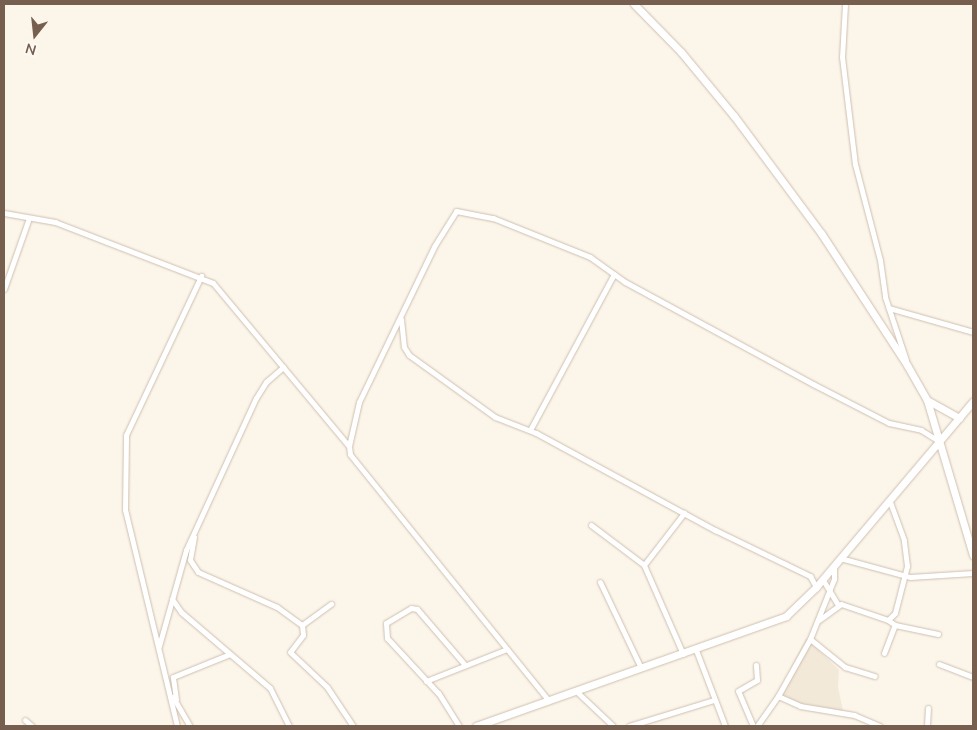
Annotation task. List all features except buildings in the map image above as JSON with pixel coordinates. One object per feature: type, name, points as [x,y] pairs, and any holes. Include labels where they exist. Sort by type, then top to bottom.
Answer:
[{"type":"street","points":[[634,4],[681,52],[734,116],[821,232],[906,365],[926,400],[973,555]]},
{"type":"street","points":[[846,4],[842,57],[856,164],[880,260],[889,308],[899,331],[906,365]]},
{"type":"street","points":[[549,701],[350,454],[348,446],[354,414],[435,245],[456,211],[493,218],[593,259],[614,274],[813,384],[889,423],[921,430],[940,443]]},
{"type":"street","points":[[4,213],[55,222],[129,253],[201,276],[213,283],[348,446]]},
{"type":"street","points":[[4,290],[29,218]]},
{"type":"street","points":[[530,430],[614,274]]},
{"type":"street","points":[[177,726],[125,510],[126,435],[201,276]]},
{"type":"street","points":[[889,308],[973,332]]},
{"type":"street","points":[[400,318],[404,346],[409,355],[495,417],[530,430],[684,513],[810,576],[816,587]]},
{"type":"street","points":[[158,647],[186,550],[198,523],[256,398],[266,382],[283,367]]},
{"type":"street","points":[[926,400],[959,418]]},
{"type":"street","points":[[476,726],[696,650],[786,616],[823,580],[940,443],[973,401]]},
{"type":"street","points":[[964,412],[973,416]]},
{"type":"street","points":[[888,620],[895,613],[907,566],[906,551],[890,502]]},
{"type":"street","points":[[644,565],[684,513]]},
{"type":"street","points":[[198,523],[190,560],[198,572],[277,607],[302,626],[303,635],[292,647],[292,656],[327,687],[354,726]]},
{"type":"street","points":[[591,525],[644,565],[683,654]]},
{"type":"street","points":[[840,558],[904,576],[945,577],[973,573]]},
{"type":"street","points":[[756,665],[757,680],[738,691],[755,726],[778,696],[810,639],[835,576],[834,566]]},
{"type":"street","points":[[823,580],[838,605],[888,620],[894,625],[938,634]]},
{"type":"street","points":[[600,582],[641,668]]},
{"type":"street","points":[[172,598],[181,612],[270,688],[289,726]]},
{"type":"street","points":[[302,626],[330,604]]},
{"type":"street","points":[[818,620],[838,605]]},
{"type":"street","points":[[460,726],[426,681],[384,633],[386,623],[411,608],[417,609],[465,665]]},
{"type":"street","points":[[884,653],[894,625]]},
{"type":"street","points":[[810,639],[845,667],[875,676]]},
{"type":"street","points":[[426,681],[507,649]]},
{"type":"street","points":[[696,650],[725,726]]},
{"type":"street","points":[[190,726],[176,699],[173,677],[230,654]]},
{"type":"street","points":[[939,664],[973,677]]},
{"type":"street","points":[[576,691],[613,726]]},
{"type":"street","points":[[169,694],[176,699]]},
{"type":"street","points":[[778,696],[800,706],[854,715],[880,726]]},
{"type":"street","points":[[629,726],[714,700]]},
{"type":"street","points":[[927,726],[928,708]]},
{"type":"street","points":[[25,720],[32,726]]},
{"type":"shaded area","points":[[806,638],[839,670],[838,687],[844,715],[797,706],[778,694]]}]
